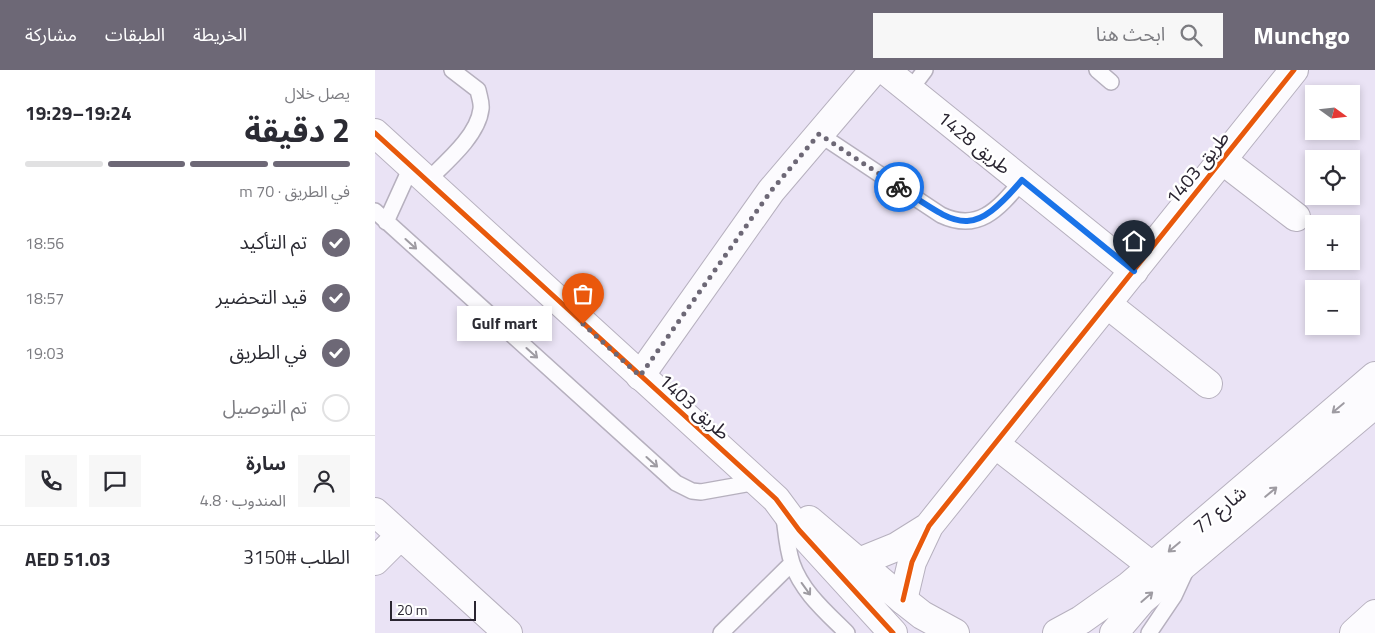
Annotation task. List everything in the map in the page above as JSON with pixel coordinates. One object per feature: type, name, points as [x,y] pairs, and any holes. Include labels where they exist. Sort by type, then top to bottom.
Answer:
[{"type":"street","points":[[640,376],[771,191],[874,70]]},
{"type":"street","name":"طريق 1428","points":[[885,70],[917,80],[1022,180],[1134,271]]},
{"type":"street","name":"طريق 1403","points":[[903,600],[912,562],[929,526],[1294,70]]},
{"type":"street","name":"طريق 1403","points":[[375,133],[772,497],[808,540],[893,633]]},
{"type":"street","name":"طريق 1403","points":[[1222,160],[1297,217]]},
{"type":"street","points":[[1107,304],[1208,384]]},
{"type":"street","name":"شارع 77","points":[[1057,633],[1105,604],[1375,376]]},
{"type":"street","name":"شارع 77","points":[[1114,633],[1142,600],[1375,404]]},
{"type":"street","points":[[995,444],[1152,566]]},
{"type":"street","name":"طريق 1403","points":[[772,497],[799,512],[922,615],[955,633]]},
{"type":"street","points":[[375,512],[508,633]]},
{"type":"street","name":"طريق 1403","points":[[859,562],[896,548],[929,526]]},
{"type":"street","points":[[375,561],[400,536]]},
{"type":"street","points":[[1354,633],[1375,614]]},
{"type":"lane","points":[[386,222],[419,174],[471,135],[479,120],[481,108],[479,90],[452,70]]},
{"type":"lane","points":[[1097,70],[1111,82]]},
{"type":"lane","points":[[819,134],[941,215],[952,220],[963,222],[975,221],[985,216],[1004,202],[1022,180]]},
{"type":"lane","points":[[375,211],[676,483],[692,491],[772,497],[792,563],[806,590],[847,633]]},
{"type":"lane","points":[[1149,633],[1174,596],[1191,559]]},
{"type":"lane","points":[[721,633],[792,563]]},
{"type":"cycle path","points":[[903,600],[912,562],[929,526],[1294,70]]},
{"type":"cycle path","points":[[375,133],[776,499],[799,530],[893,633]]},
{"type":"way so far","points":[[583,324],[640,376],[771,191],[819,134],[899,187]]},
{"type":"place","name":"Gulf mart","points":[[583,324]]},
{"type":"route","points":[[899,187],[941,215],[963,222],[975,221],[995,210],[1022,180],[1134,271]]}]
